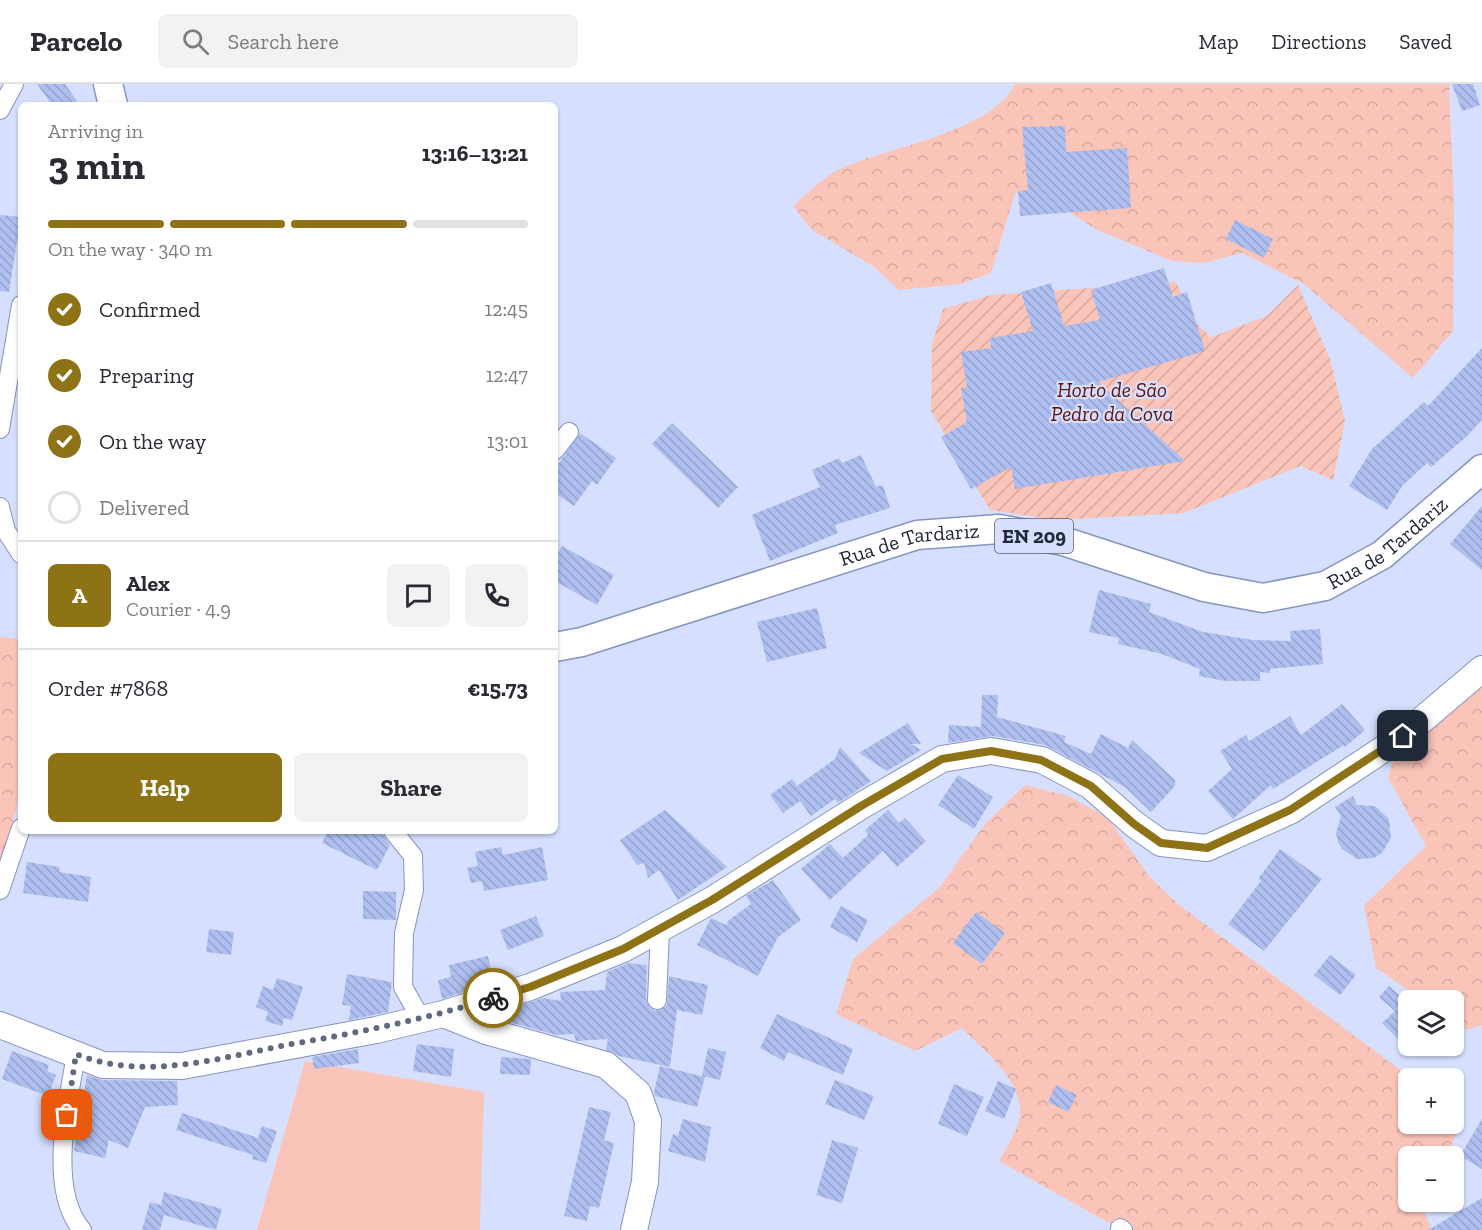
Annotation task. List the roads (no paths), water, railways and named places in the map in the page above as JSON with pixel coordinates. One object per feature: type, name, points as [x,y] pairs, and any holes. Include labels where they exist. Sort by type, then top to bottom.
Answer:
[{"type":"main road","points":[[108,84],[112,102]]},
{"type":"main road","name":"Rua de Tardariz","points":[[558,646],[582,642],[917,535],[999,529],[1063,542],[1204,587],[1263,598],[1325,586],[1382,555],[1482,470]]},
{"type":"street","points":[[0,110],[14,84]]},
{"type":"street","points":[[0,429],[18,323]]},
{"type":"street","points":[[558,446],[569,432]]},
{"type":"street","points":[[0,507],[6,531],[18,549]]},
{"type":"street","points":[[0,1025],[103,1065],[182,1066],[432,1017],[530,987],[623,949],[712,900],[861,806],[942,759],[991,751],[1041,760],[1091,786],[1134,824],[1161,843],[1207,848],[1290,810],[1403,736],[1482,669]]},
{"type":"street","points":[[0,890],[19,834]]},
{"type":"street","points":[[395,834],[413,856],[414,890],[404,933],[403,987],[432,1017],[606,1065],[638,1093],[648,1121],[645,1182],[634,1230]]},
{"type":"street","points":[[657,1000],[660,928]]},
{"type":"street","points":[[76,1054],[62,1163],[63,1186],[82,1230]]},
{"type":"park label","name":"Horto de São Pedro da Cova","points":[[1112,402]]}]
